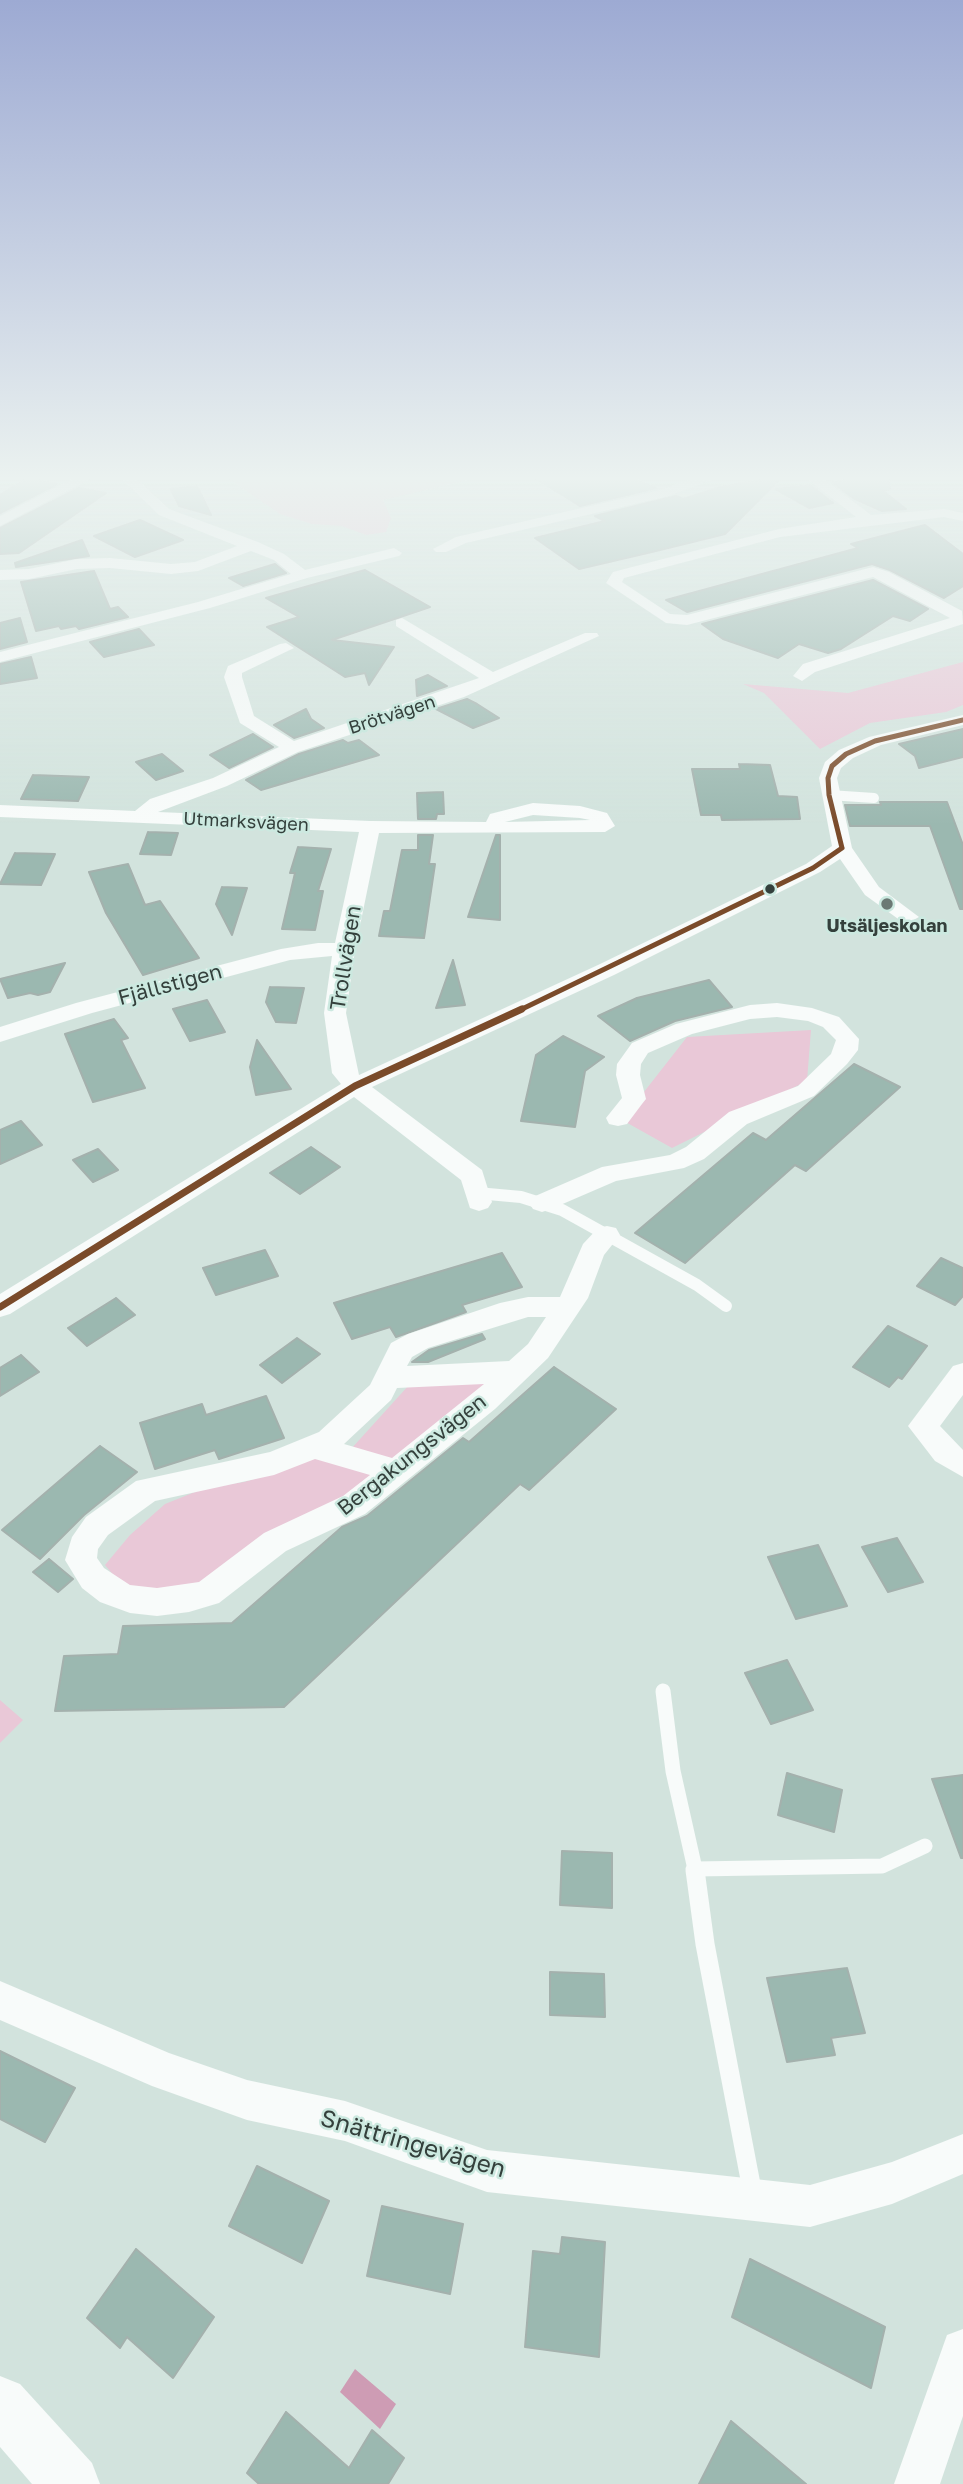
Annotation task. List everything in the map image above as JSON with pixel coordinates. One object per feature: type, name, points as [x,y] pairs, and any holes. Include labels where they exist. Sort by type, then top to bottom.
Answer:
[{"type":"street","points":[[0,657],[191,609],[243,593]]},
{"type":"street","points":[[629,593],[666,618],[687,620],[792,593]]},
{"type":"street","points":[[802,676],[809,668],[960,620],[956,614],[917,593]]},
{"type":"street","points":[[402,623],[491,678]]},
{"type":"street","name":"Brötvägen","points":[[139,817],[157,803],[220,782],[292,748],[404,712],[591,636]]},
{"type":"street","points":[[286,648],[234,670],[233,677],[246,719],[292,748]]},
{"type":"street","points":[[908,917],[872,891],[842,848],[829,795],[828,778],[832,766],[846,754],[875,741],[963,720]]},
{"type":"street","name":"Utmarksvägen","points":[[0,811],[370,827],[493,828]]},
{"type":"street","name":"Trollvägen","points":[[355,1086],[344,1073],[335,1013],[344,950],[370,827]]},
{"type":"street","points":[[0,1307],[355,1086],[631,958],[813,868],[842,848]]},
{"type":"street","name":"Fjällstigen","points":[[0,1035],[84,1008],[289,954],[318,949],[344,950]]},
{"type":"street","points":[[542,1203],[611,1174],[675,1162],[695,1153],[738,1118],[806,1091],[839,1059],[846,1050],[848,1039],[831,1022],[786,1010],[750,1012],[684,1029],[640,1048],[629,1064],[628,1075],[634,1099],[618,1118]]},
{"type":"street","points":[[355,1086],[473,1176],[478,1198]]},
{"type":"street","name":"Bergakungsvägen","points":[[567,1307],[527,1307],[500,1312],[418,1340],[401,1350],[381,1392],[329,1440],[274,1463],[147,1490],[97,1526],[83,1546],[81,1560],[102,1585],[130,1599],[157,1602],[189,1598],[208,1593],[275,1542],[354,1505],[485,1401],[538,1350],[567,1307],[592,1251],[607,1235]]},
{"type":"street","points":[[386,1378],[515,1372]]},
{"type":"street","points":[[963,1374],[923,1426],[945,1453],[963,1465]]},
{"type":"street","points":[[315,1447],[395,1471]]},
{"type":"street","name":"Snättringevägen","points":[[0,2000],[166,2071],[247,2100],[345,2121],[487,2171],[810,2206],[892,2183],[963,2154]]},
{"type":"street","points":[[917,2484],[963,2351]]},
{"type":"street","points":[[0,2404],[71,2484]]},
{"type":"lane","points":[[829,795],[874,798]]},
{"type":"lane","points":[[478,1198],[542,1203],[607,1235],[697,1285],[726,1306]]},
{"type":"lane","points":[[663,1691],[673,1771],[695,1869],[705,1944],[754,2202]]},
{"type":"lane","points":[[695,1869],[882,1866],[925,1846]]},
{"type":"shaded area","points":[[963,662],[963,705],[946,712],[870,723],[820,749],[764,693],[743,684],[848,693]]},
{"type":"shaded area","points":[[811,1030],[807,1081],[672,1148],[622,1120],[687,1037]]},
{"type":"shaded area","points":[[492,1381],[399,1461],[351,1449],[409,1385]]},
{"type":"shaded area","points":[[322,1454],[381,1474],[185,1593],[125,1589],[105,1565],[130,1535],[165,1504],[205,1488],[244,1482],[288,1469]]},
{"type":"shaded area","points":[[0,1700],[23,1720],[0,1743]]},
{"type":"shaded area","points":[[355,2369],[396,2404],[380,2429],[340,2392]]},
{"type":"building","points":[[24,593],[103,593],[110,609],[118,607],[128,617],[79,629],[76,626],[61,629],[59,626],[36,631]]},
{"type":"building","points":[[284,593],[405,593],[430,607],[332,640],[394,647],[369,685],[365,673],[345,677],[267,627],[299,617],[266,598]]},
{"type":"building","points":[[692,593],[761,593],[687,612],[666,600]]},
{"type":"building","points":[[823,593],[898,593],[928,609],[910,621],[893,616],[841,649],[828,653],[799,644],[778,658],[723,639],[702,624]]},
{"type":"building","points":[[934,593],[952,593],[944,598]]},
{"type":"building","points":[[20,618],[27,642],[0,649],[0,623]]},
{"type":"building","points":[[139,629],[154,645],[104,657],[90,642]]},
{"type":"building","points":[[31,657],[37,678],[0,684],[0,664]]},
{"type":"building","points":[[428,675],[447,686],[417,696],[416,680]]},
{"type":"building","points":[[467,699],[499,718],[473,728],[436,709]]},
{"type":"building","points":[[306,709],[311,719],[324,728],[294,738],[274,725]]},
{"type":"building","points":[[963,729],[963,757],[919,768],[915,756],[899,744]]},
{"type":"building","points":[[253,734],[273,747],[229,768],[210,755]]},
{"type":"building","points":[[343,740],[348,743],[359,740],[379,755],[261,790],[246,780],[299,754]]},
{"type":"building","points":[[162,754],[183,771],[156,780],[136,762]]},
{"type":"building","points":[[739,764],[770,765],[778,796],[797,797],[800,819],[722,820],[721,815],[701,815],[692,769],[740,769]]},
{"type":"building","points":[[33,775],[89,777],[78,801],[21,799]]},
{"type":"building","points":[[443,792],[444,814],[437,814],[436,819],[418,819],[417,793]]},
{"type":"building","points":[[880,802],[947,802],[963,845],[963,909],[960,909],[930,826],[850,826],[845,805],[881,805]]},
{"type":"building","points":[[148,832],[178,833],[171,855],[140,854]]},
{"type":"building","points":[[418,835],[433,835],[429,864],[435,864],[424,938],[379,936],[384,911],[390,911],[402,850],[418,850]]},
{"type":"building","points":[[496,835],[500,835],[500,920],[468,917]]},
{"type":"building","points":[[298,847],[331,849],[318,891],[323,891],[315,930],[282,929],[295,873],[290,873]]},
{"type":"building","points":[[15,853],[55,854],[41,885],[0,884]]},
{"type":"building","points":[[128,864],[145,905],[160,901],[199,958],[143,975],[106,913],[89,872]]},
{"type":"building","points":[[222,887],[247,888],[232,935],[216,904]]},
{"type":"building","points":[[453,960],[465,1005],[436,1008]]},
{"type":"building","points":[[65,963],[50,992],[38,995],[30,993],[8,998],[0,979]]},
{"type":"building","points":[[709,980],[732,1007],[675,1021],[630,1041],[598,1016],[637,998]]},
{"type":"building","points":[[270,987],[304,988],[296,1023],[276,1022],[266,1002]]},
{"type":"building","points":[[207,1000],[225,1032],[190,1041],[173,1009]]},
{"type":"building","points":[[114,1019],[128,1038],[121,1040],[145,1088],[93,1102],[65,1034]]},
{"type":"building","points":[[563,1036],[604,1057],[585,1071],[575,1127],[521,1121],[536,1055]]},
{"type":"building","points":[[257,1040],[291,1089],[256,1095],[250,1067]]},
{"type":"building","points":[[854,1064],[900,1087],[806,1171],[795,1165],[685,1263],[635,1233],[753,1133],[766,1140]]},
{"type":"building","points":[[21,1121],[42,1145],[0,1164],[0,1130]]},
{"type":"building","points":[[311,1147],[340,1167],[300,1194],[270,1173]]},
{"type":"building","points":[[98,1149],[118,1170],[93,1182],[73,1160]]},
{"type":"building","points":[[265,1250],[278,1276],[216,1295],[203,1268]]},
{"type":"building","points":[[502,1253],[522,1287],[462,1305],[466,1312],[396,1337],[390,1327],[352,1339],[334,1303]]},
{"type":"building","points":[[941,1258],[963,1268],[963,1296],[955,1305],[917,1286]]},
{"type":"building","points":[[116,1298],[135,1315],[87,1346],[68,1328]]},
{"type":"building","points":[[888,1326],[927,1346],[902,1379],[898,1377],[889,1387],[853,1367]]},
{"type":"building","points":[[482,1334],[485,1339],[428,1362],[412,1362],[429,1350]]},
{"type":"building","points":[[297,1338],[320,1354],[282,1383],[260,1365]]},
{"type":"building","points":[[21,1355],[39,1372],[0,1396],[0,1368]]},
{"type":"building","points":[[554,1367],[616,1409],[529,1490],[520,1484],[284,1707],[55,1711],[64,1656],[118,1654],[123,1626],[232,1623],[342,1527],[367,1516],[463,1438],[469,1442]]},
{"type":"building","points":[[266,1396],[284,1438],[219,1459],[215,1450],[155,1469],[140,1423],[202,1404],[206,1415]]},
{"type":"building","points":[[100,1446],[137,1472],[84,1515],[40,1559],[2,1530]]},
{"type":"building","points":[[897,1538],[923,1582],[888,1592],[862,1547]]},
{"type":"building","points":[[818,1545],[847,1606],[796,1619],[768,1557]]},
{"type":"building","points":[[49,1559],[73,1579],[58,1592],[33,1572]]},
{"type":"building","points":[[787,1660],[813,1710],[771,1724],[745,1673]]},
{"type":"building","points":[[787,1773],[842,1790],[834,1832],[778,1815]]},
{"type":"building","points":[[963,1775],[963,1858],[961,1858],[932,1779]]},
{"type":"building","points":[[562,1851],[612,1853],[612,1908],[560,1905]]},
{"type":"building","points":[[847,1968],[865,2033],[831,2038],[835,2055],[787,2062],[767,1978]]},
{"type":"building","points":[[550,1972],[604,1974],[605,2017],[550,2015]]},
{"type":"building","points":[[0,2051],[75,2088],[45,2142],[0,2119]]},
{"type":"building","points":[[257,2166],[329,2201],[302,2263],[229,2226]]},
{"type":"building","points":[[382,2206],[463,2224],[450,2294],[367,2276]]},
{"type":"building","points":[[562,2237],[605,2242],[599,2357],[525,2347],[533,2251],[560,2254]]},
{"type":"building","points":[[136,2249],[214,2317],[173,2378],[127,2337],[120,2348],[87,2318]]},
{"type":"building","points":[[750,2259],[885,2327],[871,2388],[732,2317]]},
{"type":"building","points":[[286,2412],[349,2468],[372,2430],[404,2458],[388,2484],[259,2484],[247,2473]]},
{"type":"building","points":[[731,2421],[806,2484],[699,2484]]},
{"type":"transit line","points":[[842,848],[829,795],[828,778],[832,766],[846,754],[875,741],[963,720]]},
{"type":"transit line","points":[[0,1307],[355,1086],[606,970],[813,868],[842,848]]},
{"type":"place","name":"Utsäljeskolan","points":[[887,904]]}]
